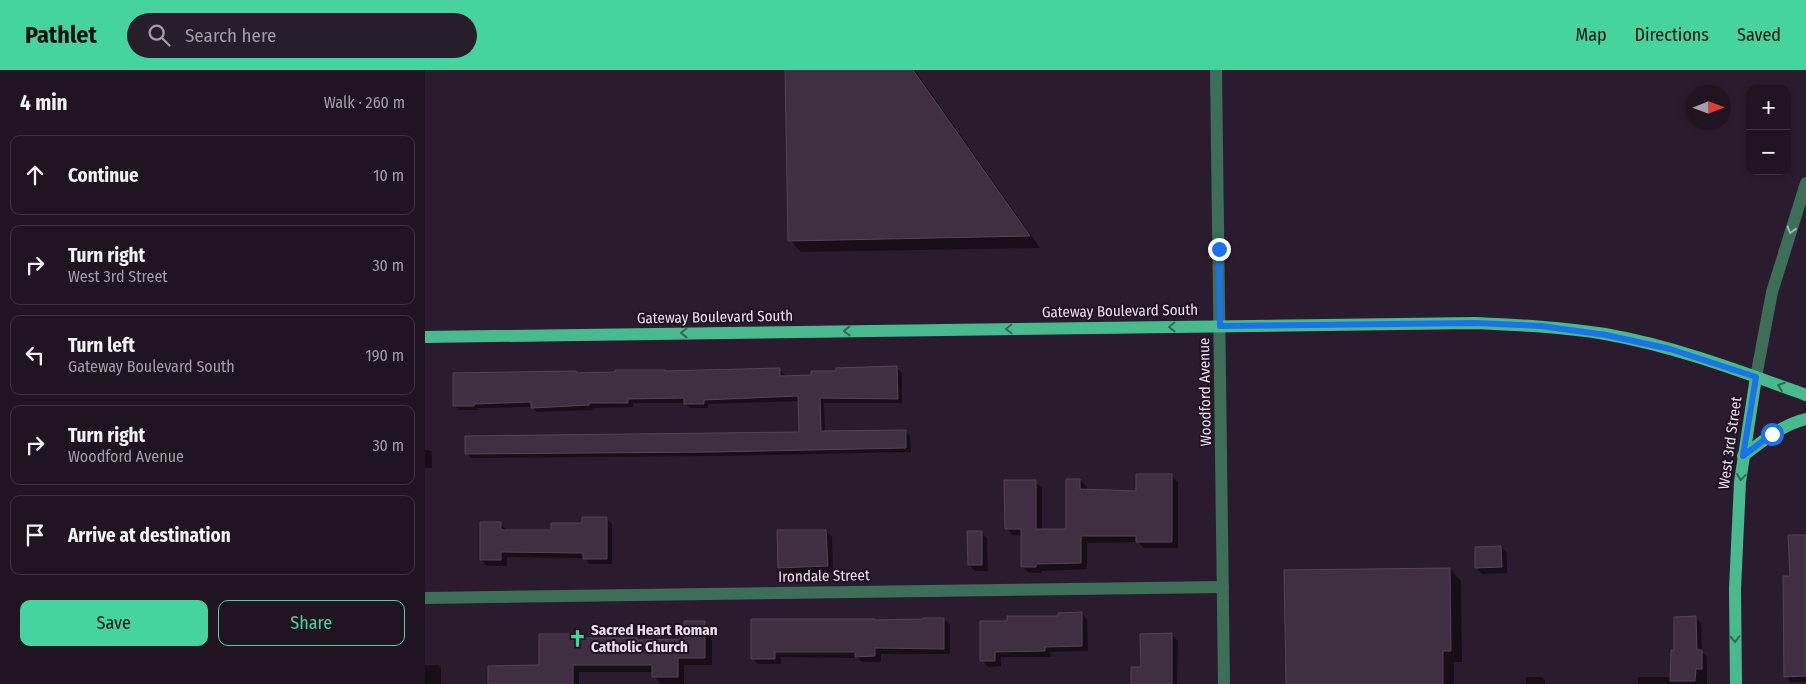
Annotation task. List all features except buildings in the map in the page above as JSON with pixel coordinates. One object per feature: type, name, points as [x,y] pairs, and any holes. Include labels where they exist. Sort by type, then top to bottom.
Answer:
[{"type":"main road","name":"Gateway Boulevard South","points":[[425,337],[1475,323],[1541,326],[1606,335],[1670,349],[1806,395]]},
{"type":"main road","name":"West 3rd Street","points":[[1736,684],[1735,589],[1740,482],[1756,377]]},
{"type":"main road","points":[[1743,456],[1772,434],[1806,418]]},
{"type":"street","name":"Woodford Avenue","points":[[1216,70],[1224,684]]},
{"type":"street","name":"West 3rd Street","points":[[1756,377],[1772,292],[1806,183]]},
{"type":"street","name":"Irondale Street","points":[[425,598],[1223,587]]},
{"type":"place","name":"Sacred Heart Roman Catholic Church","points":[[577,639]]},
{"type":"route","points":[[1219,249],[1220,326],[1475,323],[1541,326],[1606,335],[1670,349],[1756,377],[1743,456],[1772,434]]}]
